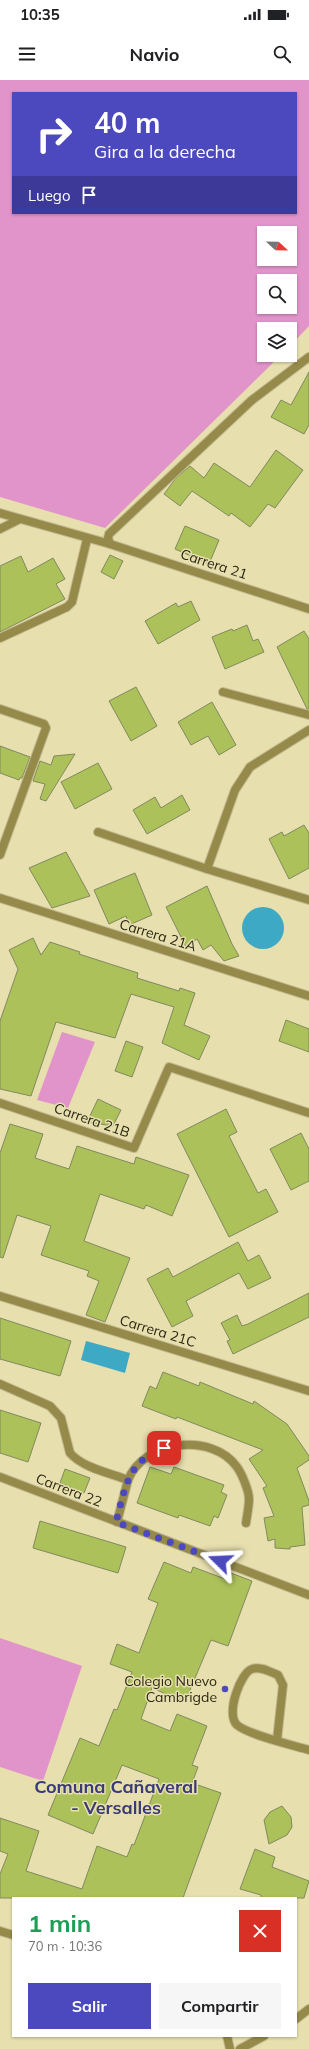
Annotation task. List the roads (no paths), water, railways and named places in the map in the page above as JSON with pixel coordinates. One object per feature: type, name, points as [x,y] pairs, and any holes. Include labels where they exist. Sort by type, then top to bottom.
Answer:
[{"type":"street","points":[[110,544],[108,538],[109,534],[252,400],[309,357]]},
{"type":"street","name":"Carrera 21","points":[[0,513],[87,539],[110,544],[309,609]]},
{"type":"street","points":[[0,529],[20,519]]},
{"type":"street","points":[[0,638],[67,607],[72,602],[87,539]]},
{"type":"street","points":[[223,692],[309,715]]},
{"type":"street","points":[[0,709],[44,724],[46,728],[0,855]]},
{"type":"street","points":[[207,869],[235,790],[250,766],[309,730]]},
{"type":"street","points":[[98,832],[207,869],[309,900]]},
{"type":"street","name":"Carrera 21A","points":[[0,898],[309,996]]},
{"type":"street","name":"Carrera 21B","points":[[0,1103],[134,1148],[169,1067],[309,1113]]},
{"type":"street","name":"Carrera 21C","points":[[0,1296],[309,1391]]},
{"type":"street","points":[[0,1384],[50,1406],[61,1418],[70,1453],[80,1462],[128,1480]]},
{"type":"street","points":[[116,1522],[128,1480],[137,1465],[153,1452],[174,1445],[197,1446],[222,1453],[237,1467],[249,1497],[246,1523]]},
{"type":"street","name":"Carrera 22","points":[[0,1477],[309,1595]]},
{"type":"street","points":[[278,1740],[283,1685],[278,1676],[262,1668],[251,1669],[246,1673],[231,1706],[232,1716],[236,1724],[246,1730],[309,1750]]},
{"type":"street","points":[[0,1931],[12,1935]]},
{"type":"street","points":[[297,2018],[309,2009]]},
{"type":"street","points":[[227,2037],[230,2049]]},
{"type":"street","points":[[240,2049],[262,2037]]},
{"type":"water","points":[[263,907],[278,913],[284,928],[278,943],[263,949],[248,943],[242,928],[248,913]]},
{"type":"water","points":[[86,1341],[130,1353],[125,1373],[81,1360]]},
{"type":"place","name":"Colegio Nuevo Cambrigde","points":[[225,1689]]},
{"type":"district","name":"Comuna Cañaveral - Versalles","points":[[116,1797]]}]
